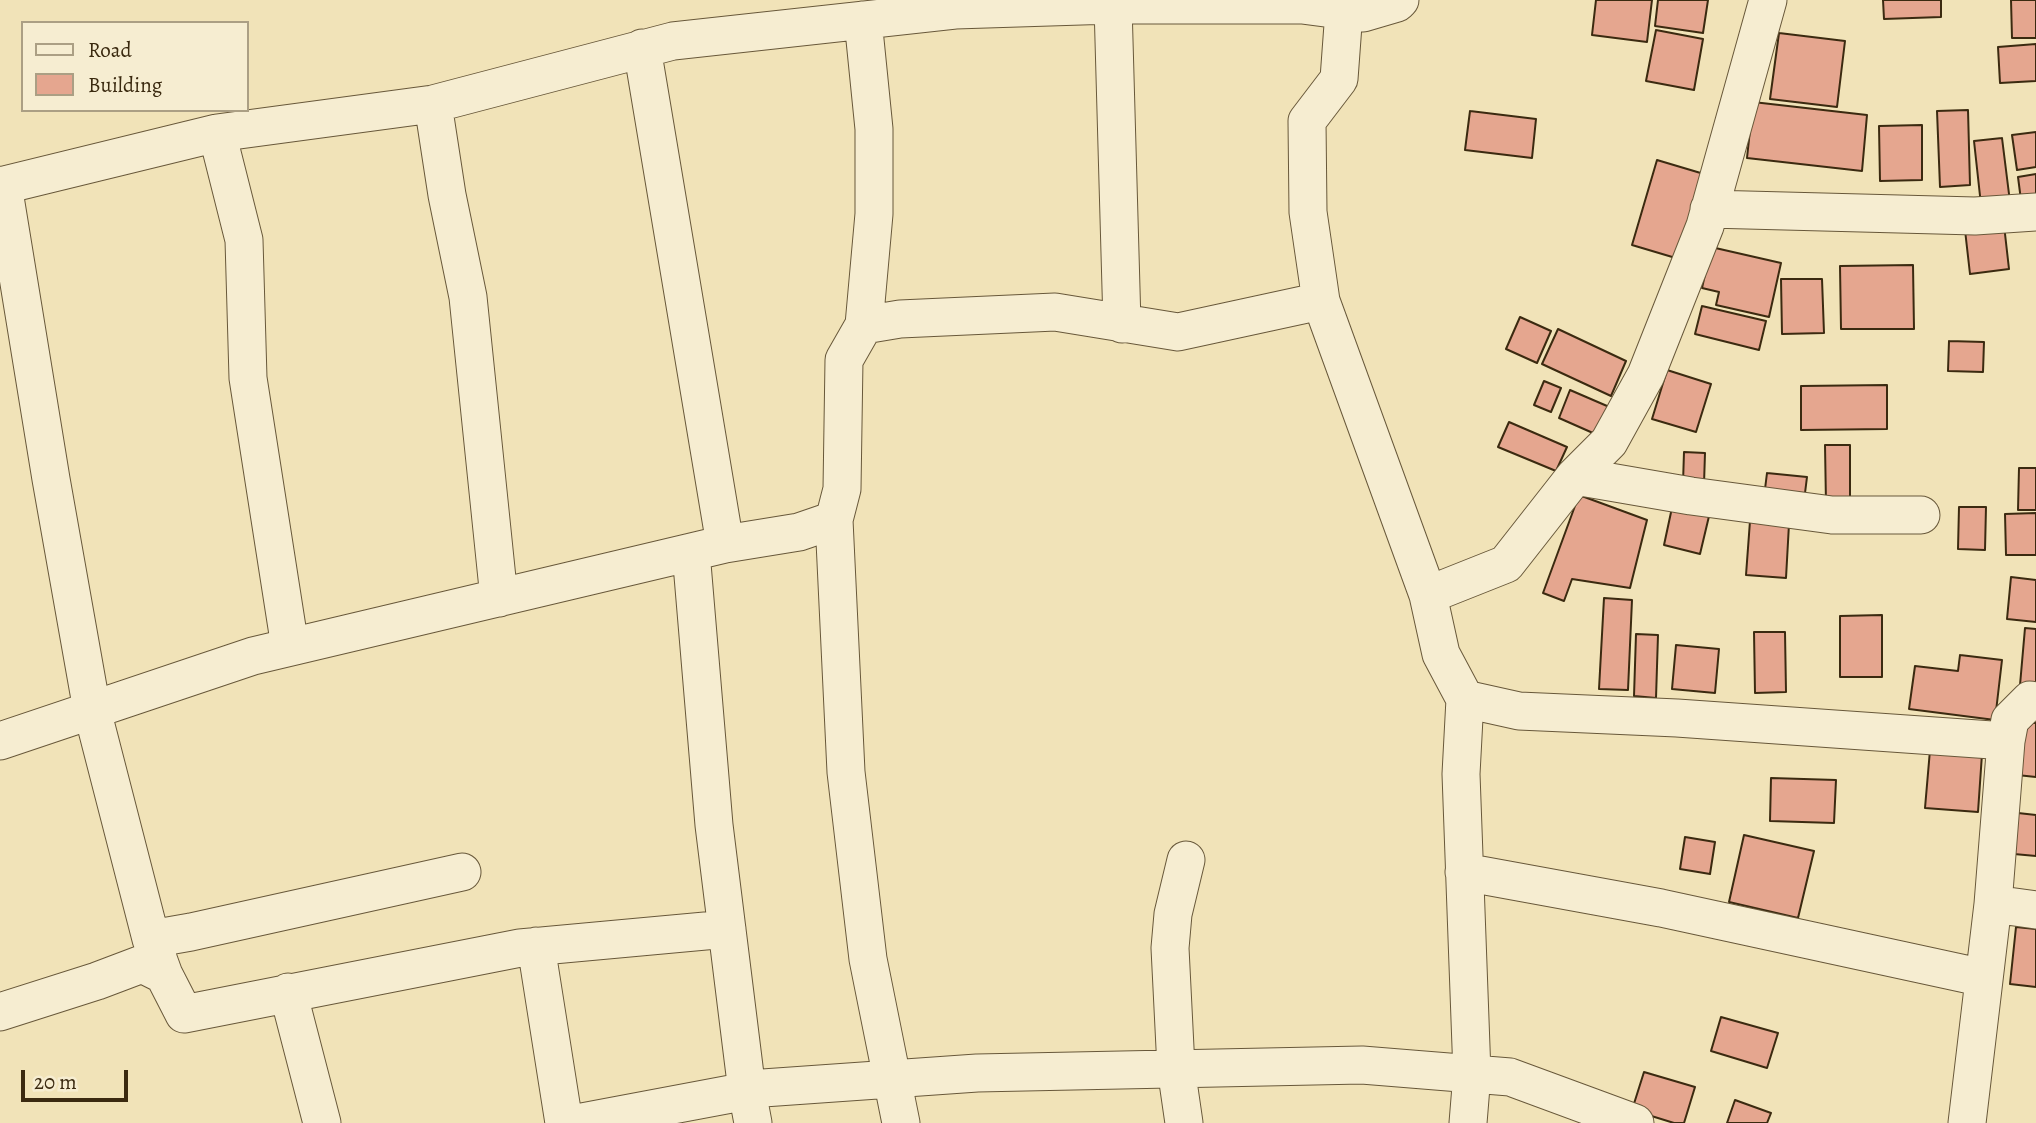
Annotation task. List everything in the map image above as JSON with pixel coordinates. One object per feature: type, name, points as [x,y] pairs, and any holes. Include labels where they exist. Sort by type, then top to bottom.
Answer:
[{"type":"street","points":[[727,929],[536,946],[184,1014],[164,975],[151,939],[92,710],[2,186],[217,133],[433,104],[673,41],[955,10],[1113,5],[1302,5],[1363,13],[1400,0]]},
{"type":"street","points":[[1428,595],[1506,564],[1575,476],[1609,442],[1646,375],[1705,226],[1768,0]]},
{"type":"street","points":[[1113,5],[1122,324]]},
{"type":"street","points":[[1344,11],[1339,79],[1307,121],[1308,212],[1321,301],[1428,595],[1441,654],[1465,699],[1461,775],[1472,1073],[1468,1123]]},
{"type":"street","points":[[863,20],[874,129],[874,214],[864,325],[844,360],[842,489],[834,520],[846,772],[868,959],[901,1123]]},
{"type":"street","points":[[642,48],[708,548],[714,825],[750,1107]]},
{"type":"street","points":[[433,104],[447,195],[468,297],[499,598]]},
{"type":"street","points":[[217,133],[244,240],[248,378],[290,648]]},
{"type":"street","points":[[1709,209],[1975,216],[2036,212]]},
{"type":"street","points":[[864,325],[900,319],[1055,312],[1178,332],[1321,301]]},
{"type":"street","points":[[1575,476],[1691,496],[1832,515],[1920,514]]},
{"type":"street","points":[[0,741],[253,656],[708,548],[799,533],[834,520]]},
{"type":"street","points":[[1465,699],[1518,711],[1677,718],[2006,741]]},
{"type":"street","points":[[1966,1123],[1993,904],[2006,741],[2010,720],[2030,700],[2036,701]]},
{"type":"street","points":[[1184,1123],[1177,1068],[1170,948],[1174,914],[1186,860]]},
{"type":"street","points":[[151,939],[462,872]]},
{"type":"street","points":[[1464,872],[1661,908],[1984,978]]},
{"type":"street","points":[[1993,904],[2036,910]]},
{"type":"street","points":[[536,946],[564,1123]]},
{"type":"street","points":[[0,1012],[142,964],[164,975]]},
{"type":"street","points":[[288,992],[322,1123]]},
{"type":"street","points":[[750,1107],[763,1088],[977,1073],[1362,1065],[1510,1077],[1635,1123]]},
{"type":"street","points":[[577,1123],[750,1107]]},
{"type":"building","points":[[1596,0],[1652,0],[1647,42],[1592,35]]},
{"type":"building","points":[[1658,0],[1708,0],[1703,33],[1655,26]]},
{"type":"building","points":[[1883,0],[1941,0],[1941,17],[1884,19]]},
{"type":"building","points":[[2011,0],[2036,0],[2036,38],[2012,38]]},
{"type":"building","points":[[1656,30],[1703,39],[1694,90],[1646,81]]},
{"type":"building","points":[[1779,33],[1845,41],[1837,107],[1770,99]]},
{"type":"building","points":[[2036,44],[2036,81],[2000,83],[1998,47]]},
{"type":"building","points":[[1753,102],[1867,115],[1862,171],[1747,158]]},
{"type":"building","points":[[1968,110],[1970,185],[1940,187],[1937,111]]},
{"type":"building","points":[[1470,111],[1536,119],[1532,158],[1465,150]]},
{"type":"building","points":[[1922,125],[1922,180],[1880,181],[1879,126]]},
{"type":"building","points":[[2036,132],[2036,167],[2017,170],[2012,135]]},
{"type":"building","points":[[2002,138],[2011,210],[1982,214],[1974,141]]},
{"type":"building","points":[[1657,160],[1704,174],[1679,259],[1632,245]]},
{"type":"building","points":[[2036,174],[2036,206],[2022,208],[2018,177]]},
{"type":"building","points":[[2004,225],[2009,269],[1970,274],[1965,230]]},
{"type":"building","points":[[1711,247],[1781,263],[1769,317],[1716,305],[1719,292],[1702,288]]},
{"type":"building","points":[[1913,265],[1914,329],[1841,329],[1840,266]]},
{"type":"building","points":[[1781,279],[1822,279],[1824,333],[1782,334]]},
{"type":"building","points":[[1702,306],[1766,321],[1759,350],[1695,334]]},
{"type":"building","points":[[1520,317],[1551,331],[1537,363],[1506,349]]},
{"type":"building","points":[[1558,329],[1626,361],[1611,396],[1542,364]]},
{"type":"building","points":[[1949,341],[1984,342],[1983,372],[1948,371]]},
{"type":"building","points":[[1667,370],[1711,384],[1696,432],[1652,419]]},
{"type":"building","points":[[1544,381],[1561,388],[1551,412],[1534,405]]},
{"type":"building","points":[[1887,385],[1887,429],[1801,430],[1801,386]]},
{"type":"building","points":[[1570,390],[1614,409],[1602,437],[1559,418]]},
{"type":"building","points":[[1509,422],[1567,447],[1556,471],[1498,447]]},
{"type":"building","points":[[1825,445],[1850,445],[1850,503],[1826,504]]},
{"type":"building","points":[[1684,452],[1705,453],[1704,484],[1683,483]]},
{"type":"building","points":[[2019,468],[2036,468],[2036,510],[2018,510]]},
{"type":"building","points":[[1767,473],[1807,477],[1804,501],[1764,497]]},
{"type":"building","points":[[1579,495],[1647,520],[1630,588],[1572,579],[1564,601],[1543,593]]},
{"type":"building","points":[[1673,503],[1710,512],[1700,554],[1664,545]]},
{"type":"building","points":[[1959,507],[1986,507],[1985,550],[1958,549]]},
{"type":"building","points":[[2036,513],[2036,555],[2006,555],[2005,514]]},
{"type":"building","points":[[1750,521],[1789,524],[1786,578],[1746,575]]},
{"type":"building","points":[[2011,577],[2036,580],[2036,622],[2007,619]]},
{"type":"building","points":[[1604,598],[1632,600],[1628,690],[1599,689]]},
{"type":"building","points":[[1882,615],[1882,677],[1840,677],[1840,616]]},
{"type":"building","points":[[2025,628],[2036,629],[2036,686],[2020,685]]},
{"type":"building","points":[[1754,632],[1785,632],[1786,692],[1755,693]]},
{"type":"building","points":[[1636,634],[1658,635],[1656,698],[1634,696]]},
{"type":"building","points":[[1676,645],[1719,649],[1715,693],[1672,689]]},
{"type":"building","points":[[1960,655],[2002,660],[1995,720],[1909,709],[1915,666],[1958,671]]},
{"type":"building","points":[[2022,722],[2036,723],[2036,777],[2017,775]]},
{"type":"building","points":[[1930,750],[1982,754],[1978,812],[1925,808]]},
{"type":"building","points":[[1771,778],[1836,780],[1834,823],[1770,821]]},
{"type":"building","points":[[2018,813],[2036,815],[2036,856],[2014,854]]},
{"type":"building","points":[[1744,835],[1814,851],[1798,918],[1729,902]]},
{"type":"building","points":[[1685,837],[1715,842],[1710,874],[1680,869]]},
{"type":"building","points":[[2016,927],[2036,929],[2036,987],[2010,984]]},
{"type":"building","points":[[1721,1017],[1778,1033],[1767,1068],[1711,1051]]},
{"type":"building","points":[[1644,1072],[1695,1087],[1684,1123],[1674,1123],[1632,1110]]},
{"type":"building","points":[[1735,1100],[1771,1113],[1767,1123],[1727,1123]]}]
